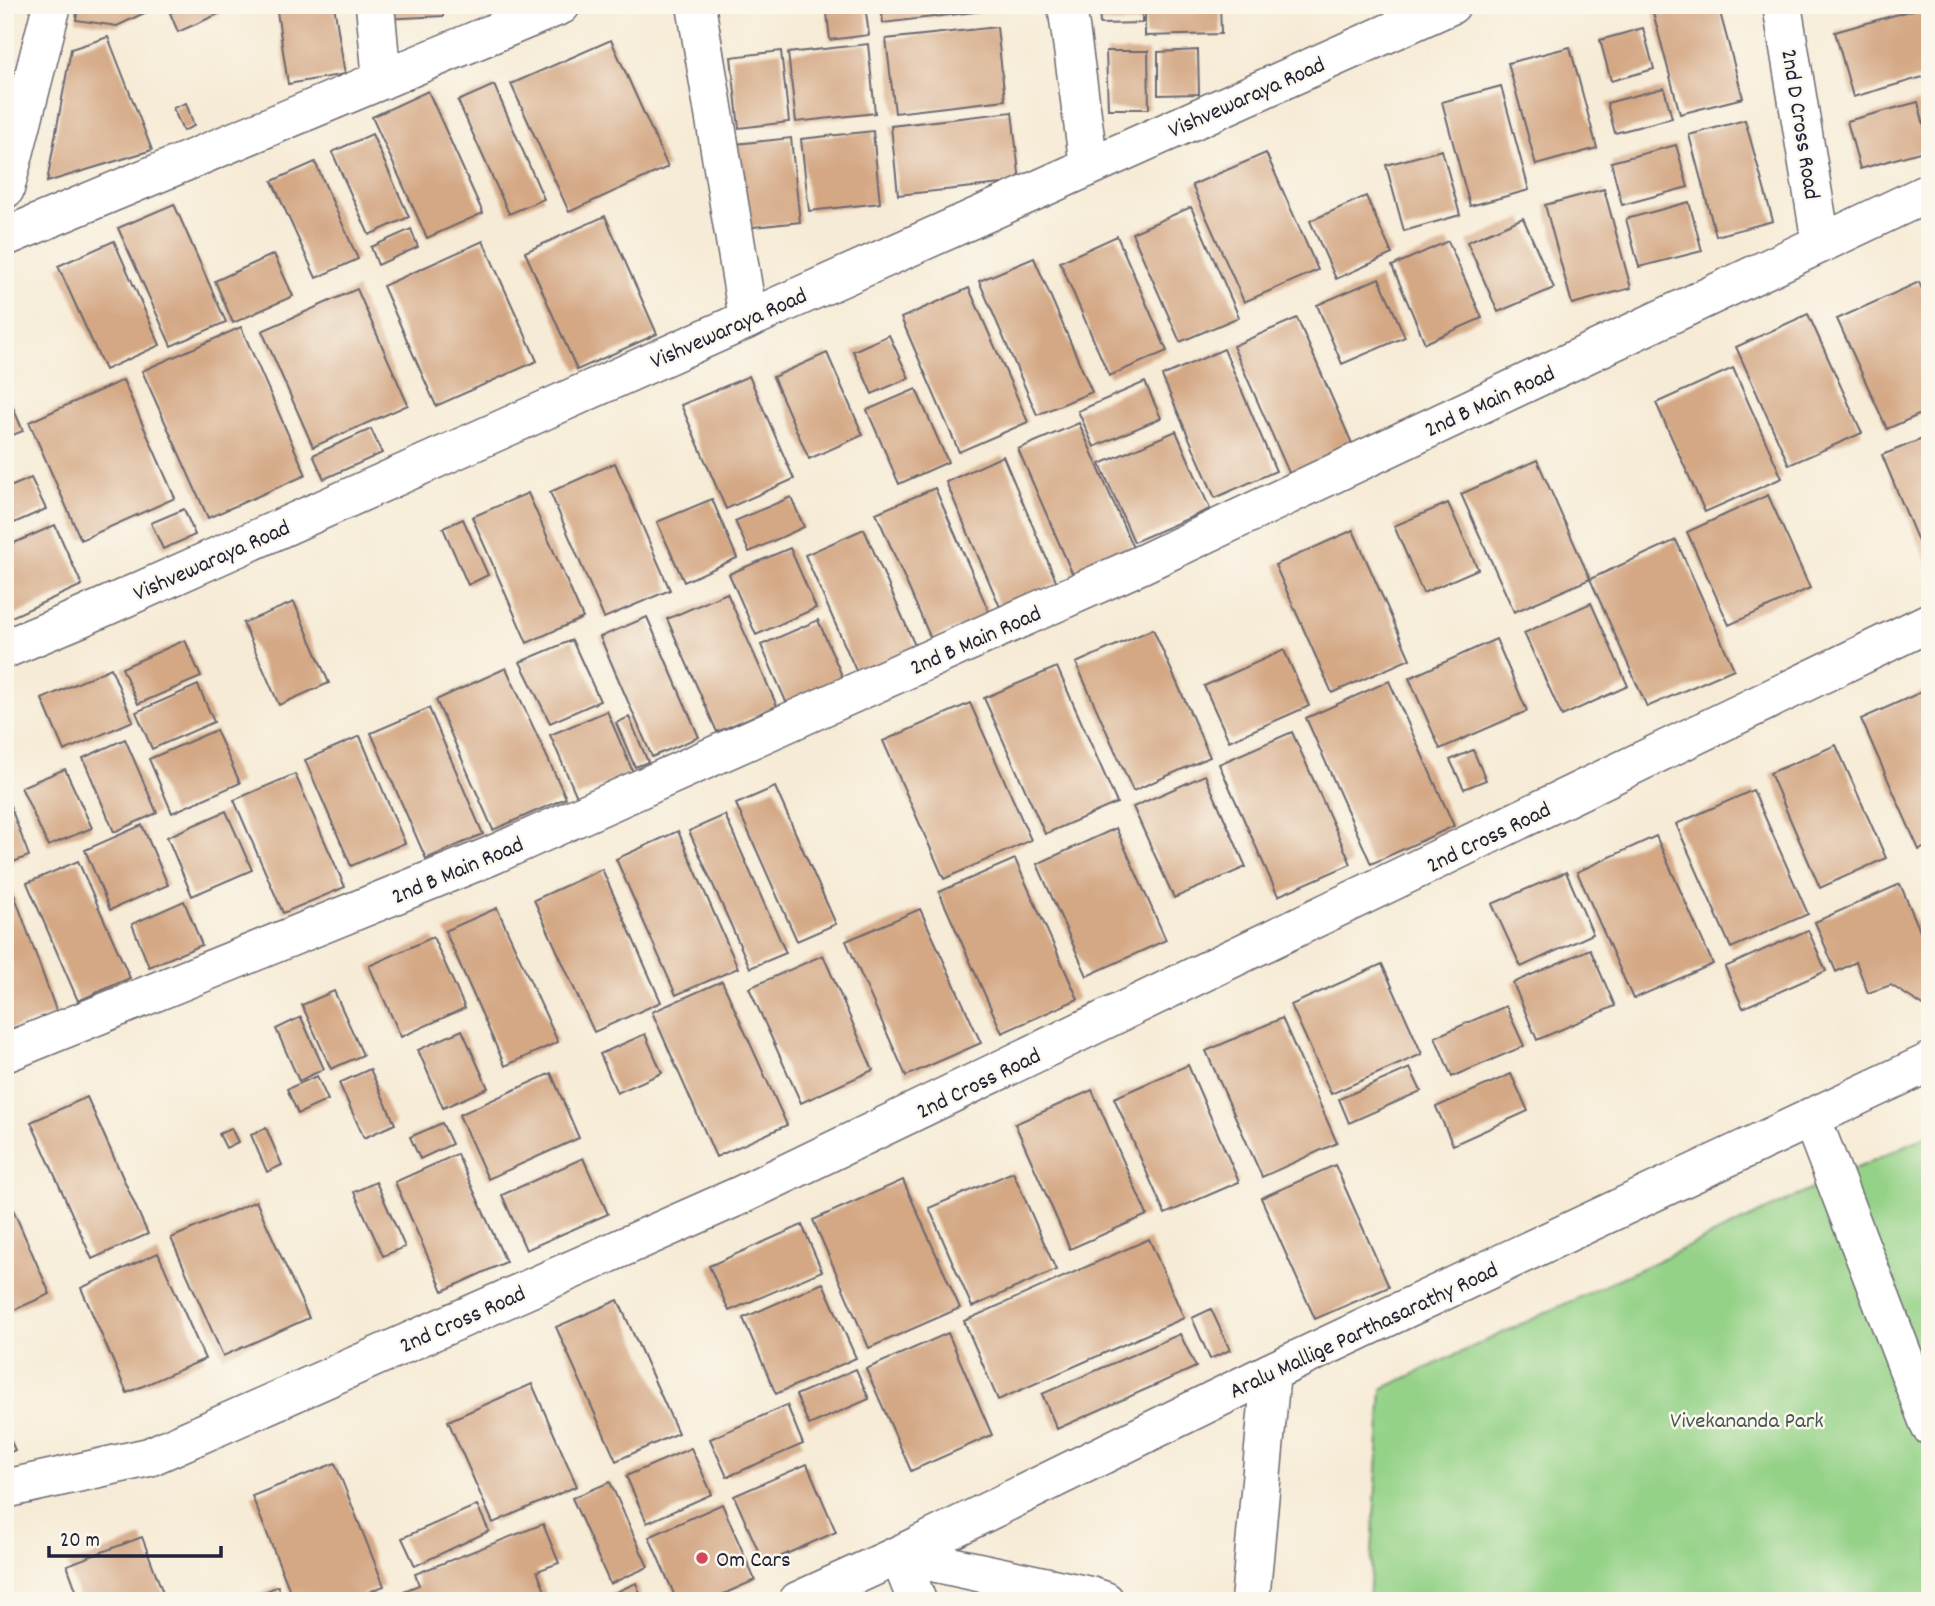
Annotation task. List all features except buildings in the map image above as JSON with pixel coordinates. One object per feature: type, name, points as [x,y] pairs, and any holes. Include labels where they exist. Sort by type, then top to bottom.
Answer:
[{"type":"street","points":[[5,189],[52,5]]},
{"type":"street","points":[[375,5],[382,80]]},
{"type":"street","points":[[5,237],[561,5]]},
{"type":"street","points":[[696,5],[748,318]]},
{"type":"street","points":[[1067,5],[1089,166]]},
{"type":"street","name":"2nd D Cross Road","points":[[1782,5],[1821,243]]},
{"type":"street","name":"Vishvewaraya Road","points":[[5,649],[82,617],[1435,9]]},
{"type":"street","name":"2nd B Main Road","points":[[5,1053],[501,852],[1140,565],[1930,192]]},
{"type":"street","name":"2nd Cross Road","points":[[5,1489],[149,1457],[741,1195],[1930,622]]},
{"type":"street","name":"Aralu Mallige Parthasarathy Road","points":[[798,1601],[899,1555],[1271,1372],[1930,1062]]},
{"type":"street","points":[[1811,1117],[1930,1426]]},
{"type":"street","points":[[1250,1601],[1271,1372]]},
{"type":"street","points":[[899,1555],[917,1601]]},
{"type":"street","points":[[899,1555],[1090,1595],[1105,1601]]},
{"type":"green space","name":"Vivekananda Park","points":[[1930,1134],[1930,1601],[1369,1601],[1382,1389]]},
{"type":"place","name":"Om Cars","points":[[702,1558]]}]
